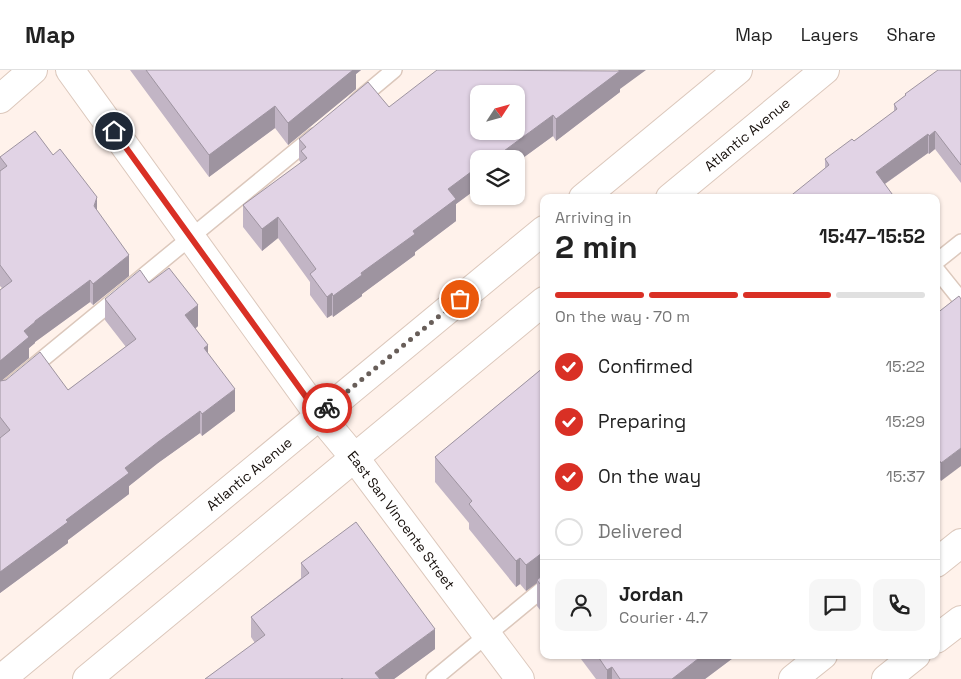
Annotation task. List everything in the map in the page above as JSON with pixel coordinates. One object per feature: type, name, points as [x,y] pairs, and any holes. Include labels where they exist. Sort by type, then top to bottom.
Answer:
[{"type":"main road","points":[[0,99],[33,70]]},
{"type":"main road","name":"East San Vincente Street","points":[[70,70],[319,415],[354,457],[520,679]]},
{"type":"main road","points":[[588,194],[738,70]]},
{"type":"main road","name":"Atlantic Avenue","points":[[675,194],[825,70]]},
{"type":"main road","name":"Atlantic Avenue","points":[[1,679],[540,233]]},
{"type":"main road","points":[[87,679],[540,304]]},
{"type":"main road","points":[[940,560],[961,543]]},
{"type":"main road","points":[[940,636],[961,620]]},
{"type":"main road","points":[[793,679],[818,659]]},
{"type":"main road","points":[[886,679],[911,659]]},
{"type":"lane","points":[[349,107],[394,70]]},
{"type":"lane","points":[[0,394],[326,126]]},
{"type":"lane","points":[[940,259],[961,242]]},
{"type":"lane","points":[[940,274],[961,300]]},
{"type":"lane","points":[[434,679],[540,591]]},
{"type":"building","points":[[146,70],[353,70],[288,123],[275,106],[209,155]]},
{"type":"building","points":[[437,70],[620,71],[556,119],[553,115],[525,136],[525,85],[470,85],[470,140],[519,140],[505,150],[470,150],[470,173],[448,189],[456,199],[413,231],[415,234],[361,273],[362,275],[333,296],[332,293],[327,297],[310,274],[316,269],[278,217],[262,229],[243,205],[307,158],[301,151],[306,147],[299,139],[368,82],[389,107]]},
{"type":"building","points":[[938,70],[961,70],[961,165],[935,131],[929,136],[928,134],[876,172],[892,194],[793,194],[829,165],[825,159],[852,139],[854,141],[897,109],[894,104]]},
{"type":"building","points":[[35,131],[53,155],[60,149],[97,197],[94,206],[129,255],[93,284],[90,280],[35,321],[24,331],[29,337],[0,361],[0,290],[12,281],[0,265],[0,171],[7,166],[0,157]]},
{"type":"building","points":[[169,268],[198,305],[185,315],[208,345],[204,348],[235,389],[202,414],[200,411],[158,442],[125,468],[129,473],[66,520],[68,522],[0,572],[0,438],[10,430],[0,417],[0,381],[6,380],[40,352],[68,390],[136,339],[105,299],[140,270],[149,283]]},
{"type":"building","points":[[959,296],[961,299],[961,448],[941,463],[940,461],[940,311]]},
{"type":"building","points":[[540,370],[540,554],[526,565],[520,558],[516,561],[469,504],[472,501],[435,457]]},
{"type":"building","points":[[356,522],[435,629],[375,673],[380,679],[205,679],[265,635],[251,617],[309,573],[301,563]]},
{"type":"building","points":[[600,659],[698,659],[672,679],[620,679],[612,667],[607,670]]},
{"type":"way so far","points":[[327,408],[460,299]]},
{"type":"route","points":[[114,131],[319,415],[327,408]]}]
